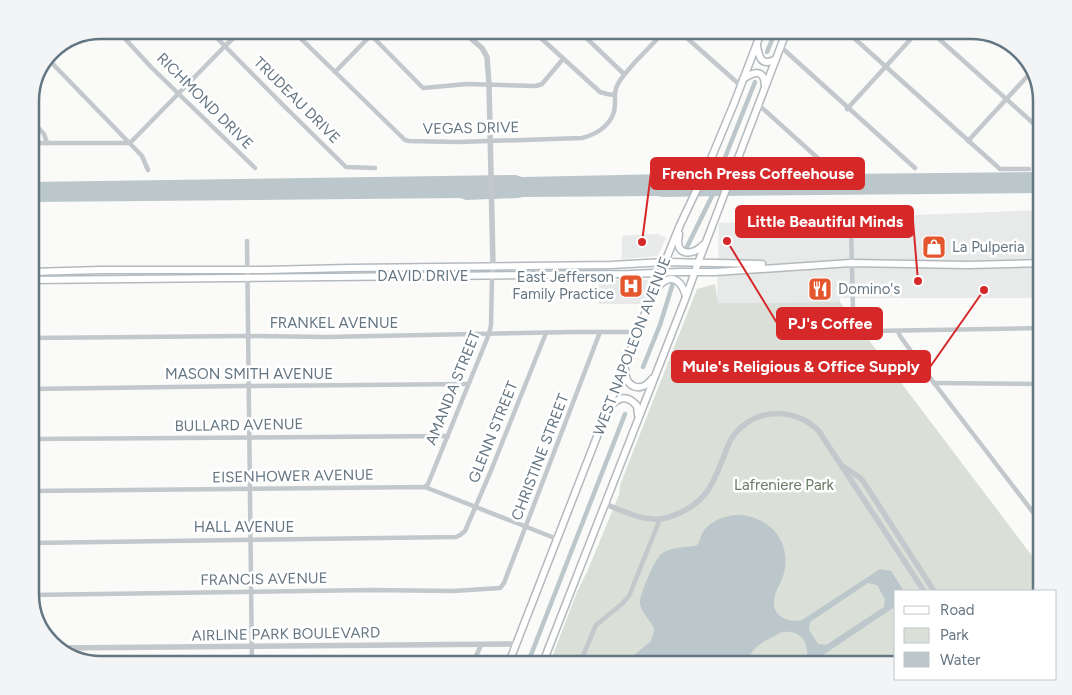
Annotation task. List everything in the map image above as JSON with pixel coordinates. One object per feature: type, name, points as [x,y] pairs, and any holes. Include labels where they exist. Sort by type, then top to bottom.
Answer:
[{"type":"main road","name":"WEST NAPOLEON AVENUE","points":[[511,656],[665,262],[708,166],[759,39]]},
{"type":"main road","points":[[546,656],[686,297],[784,39]]},
{"type":"main road","points":[[757,45],[761,60],[770,62],[776,59]]},
{"type":"main road","points":[[743,79],[754,73],[759,73],[765,79],[766,87]]},
{"type":"main road","points":[[680,225],[678,244],[681,250],[690,253],[696,252],[706,243]]},
{"type":"main road","name":"DAVID DRIVE","points":[[39,272],[611,265],[665,262],[816,265]]},
{"type":"main road","name":"DAVID DRIVE","points":[[39,280],[630,274],[715,272],[851,263],[1033,264]]},
{"type":"main road","points":[[368,267],[368,277]]},
{"type":"main road","points":[[654,291],[662,282],[668,279],[676,280],[684,288],[686,297]]},
{"type":"main road","points":[[625,365],[626,380],[634,386],[644,386],[649,383],[655,374]]},
{"type":"main road","points":[[608,410],[615,401],[621,398],[627,399],[638,406],[638,421]]},
{"type":"street","name":"RICHMOND DRIVE","points":[[125,39],[151,67],[255,168]]},
{"type":"street","name":"TRUDEAU DRIVE","points":[[218,39],[346,167],[375,168]]},
{"type":"street","points":[[39,143],[130,143],[232,39]]},
{"type":"street","name":"VEGAS DRIVE","points":[[301,39],[405,140],[458,142],[582,138],[591,135],[610,121],[615,110],[614,94],[618,84],[624,74],[657,39]]},
{"type":"street","points":[[335,72],[367,39]]},
{"type":"street","points":[[375,39],[423,88],[467,84],[536,86],[542,84],[563,59]]},
{"type":"street","name":"AMANDA STREET","points":[[425,487],[428,484],[448,436],[491,325],[489,84],[487,57],[482,48],[472,39]]},
{"type":"street","points":[[542,39],[600,92],[614,94]]},
{"type":"street","points":[[587,39],[624,74]]},
{"type":"street","points":[[688,39],[740,86]]},
{"type":"street","points":[[855,39],[1000,169],[1029,169]]},
{"type":"street","points":[[847,109],[910,39]]},
{"type":"street","points":[[939,39],[1033,122]]},
{"type":"street","points":[[781,47],[847,109],[915,168]]},
{"type":"street","points":[[52,63],[142,156],[148,170]]},
{"type":"street","points":[[968,141],[1028,76]]},
{"type":"street","points":[[759,104],[831,170]]},
{"type":"street","points":[[39,128],[44,134],[47,143]]},
{"type":"street","points":[[851,228],[853,308],[860,321],[869,329],[874,331],[1033,328]]},
{"type":"street","points":[[248,241],[252,656]]},
{"type":"street","points":[[898,330],[900,336],[934,383],[1033,512]]},
{"type":"street","name":"CHRISTINE STREET","points":[[499,588],[504,583],[600,332]]},
{"type":"street","name":"FRANKEL AVENUE","points":[[39,338],[326,337],[638,332]]},
{"type":"street","name":"GLENN STREET","points":[[459,536],[465,531],[490,473],[546,333]]},
{"type":"street","points":[[934,383],[1033,384]]},
{"type":"street","name":"MASON SMITH AVENUE","points":[[39,389],[468,384]]},
{"type":"street","points":[[605,504],[640,517],[660,519],[677,515],[704,497],[712,484],[730,441],[741,427],[766,414],[784,414],[804,420],[818,430],[923,590]]},
{"type":"street","name":"BULLARD AVENUE","points":[[39,439],[448,436]]},
{"type":"street","points":[[842,466],[863,481],[933,590]]},
{"type":"street","name":"EISENHOWER AVENUE","points":[[39,491],[425,487],[557,540]]},
{"type":"street","points":[[584,656],[596,625],[622,604],[628,596],[660,519]]},
{"type":"street","name":"HALL AVENUE","points":[[39,543],[459,536]]},
{"type":"street","name":"FRANCIS AVENUE","points":[[39,594],[372,590],[453,591],[499,588]]},
{"type":"street","points":[[475,656],[480,644]]},
{"type":"street","name":"AIRLINE PARK BOULEVARD","points":[[69,648],[515,644]]},
{"type":"shaded area","points":[[1033,210],[1033,298],[840,298],[840,302],[717,303],[719,223]]},
{"type":"shaded area","points":[[658,234],[666,238],[658,256],[622,259],[622,236]]},
{"type":"shaded area","points":[[598,279],[647,280],[651,285],[645,303],[599,304]]},
{"type":"green space","name":"Lafreniere Park","points":[[715,284],[718,303],[840,302],[1033,557],[1033,590],[894,590],[894,656],[552,656],[577,592],[619,495],[620,485],[697,289]]},
{"type":"water","points":[[1033,172],[1033,193],[523,197],[466,200],[460,198],[39,202],[39,182],[718,173],[748,175]]},
{"type":"water","points":[[734,515],[757,519],[766,524],[780,539],[786,561],[784,573],[775,595],[774,607],[779,615],[787,620],[802,620],[880,569],[891,571],[903,590],[894,590],[894,607],[822,656],[807,656],[806,647],[801,637],[791,632],[784,632],[764,641],[756,647],[750,656],[632,656],[651,641],[654,631],[642,610],[640,601],[643,588],[656,561],[660,555],[670,550],[697,545],[708,526],[720,519]],"holes":[[[868,583],[877,585],[885,599],[884,607],[826,645],[818,644],[809,630],[810,622]]]},
{"type":"waterway","points":[[767,52],[772,39]]},
{"type":"waterway","points":[[719,178],[722,165],[755,82]]},
{"type":"waterway","points":[[686,249],[714,192]]},
{"type":"waterway","points":[[643,367],[660,325],[673,283]]},
{"type":"waterway","points":[[531,656],[625,414]]},
{"type":"place","name":"PJ's Coffee","points":[[727,241]]},
{"type":"place","name":"French Press Coffeehouse","points":[[642,242]]},
{"type":"place","name":"La Pulperia","points":[[934,247]]},
{"type":"place","name":"Little Beautiful Minds","points":[[918,281]]},
{"type":"place","name":"East Jefferson Family Practice","points":[[631,286]]},
{"type":"place","name":"Domino's","points":[[820,289]]},
{"type":"place","name":"Mule's Religious & Office Supply","points":[[984,290]]}]
